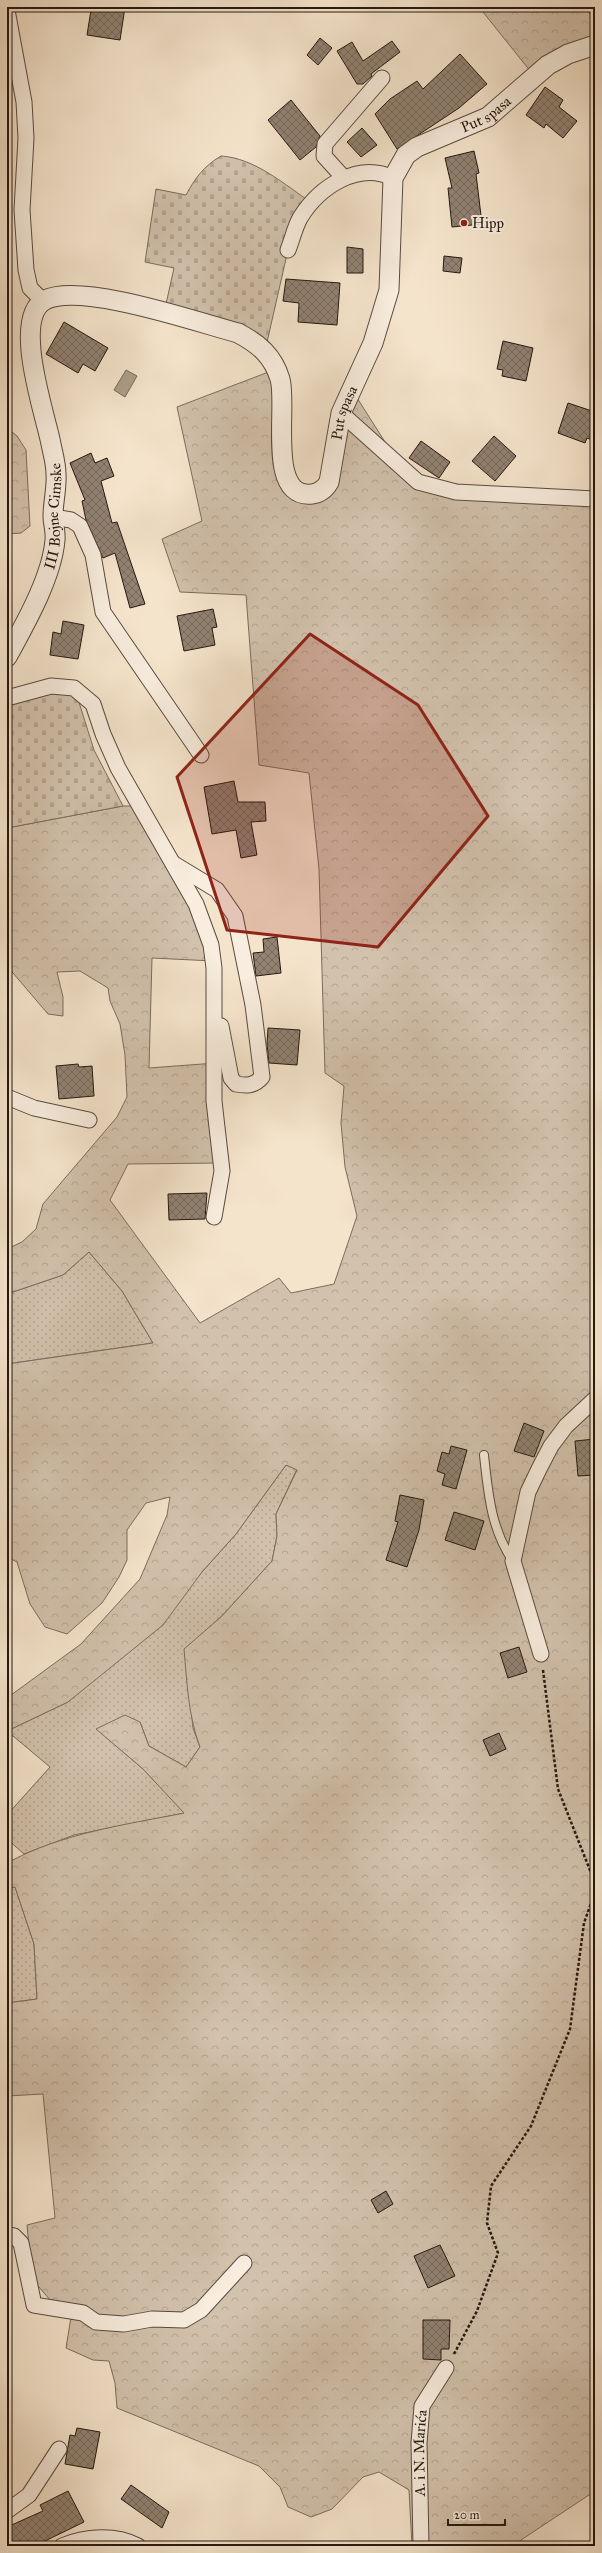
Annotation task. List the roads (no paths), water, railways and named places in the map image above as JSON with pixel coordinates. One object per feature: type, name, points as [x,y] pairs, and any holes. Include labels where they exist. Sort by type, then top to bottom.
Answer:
[{"type":"street","points":[[7,10],[24,102],[26,138],[22,210],[26,270],[30,288],[43,301]]},
{"type":"street","name":"Put spasa","points":[[43,301],[64,294],[74,294],[112,300],[238,333],[254,341],[265,351],[280,380],[283,401],[282,464],[285,477],[292,488],[301,492],[318,492],[326,487],[329,482],[341,413],[372,343],[389,290],[394,178],[406,155],[417,146],[488,117],[548,65],[568,54],[595,45]]},
{"type":"street","points":[[343,177],[324,156],[325,144],[382,78]]},
{"type":"street","points":[[288,250],[300,218],[317,198],[343,177],[381,172],[394,178]]},
{"type":"street","name":"III Bojne Cimske","points":[[7,657],[13,633],[45,577],[55,540],[53,517],[56,474],[51,442],[38,394],[31,349],[31,326],[36,311],[43,301]]},
{"type":"street","points":[[341,413],[418,482],[456,492],[595,499]]},
{"type":"street","points":[[53,517],[71,520],[80,526],[93,555],[103,612],[201,755]]},
{"type":"street","points":[[7,698],[51,686],[74,688],[93,704],[102,734],[118,768],[196,904],[211,945],[216,1003],[214,1102],[222,1171],[214,1217]]},
{"type":"street","points":[[174,864],[217,890],[235,916],[253,1005],[262,1077],[257,1082],[248,1086],[236,1084],[231,1078],[216,1003]]},
{"type":"street","points":[[7,1097],[63,1116],[89,1120]]},
{"type":"street","points":[[541,1654],[513,1561],[528,1492],[539,1469],[551,1446],[566,1426],[595,1399]]},
{"type":"street","points":[[7,2235],[14,2236],[21,2243],[34,2305],[83,2313],[96,2322],[124,2324],[152,2319],[184,2320],[201,2310],[244,2263]]},
{"type":"street","name":"A. i N. Marića","points":[[421,2546],[419,2443],[422,2406],[446,2368]]},
{"type":"street","points":[[7,2511],[28,2495],[59,2449]]},
{"type":"street","points":[[62,2546],[90,2539],[112,2538],[138,2546]]},
{"type":"lane","points":[[484,1455],[489,1501],[496,1527],[504,1549],[513,1561]]},
{"type":"place","name":"Hipp","points":[[464,223]]}]
